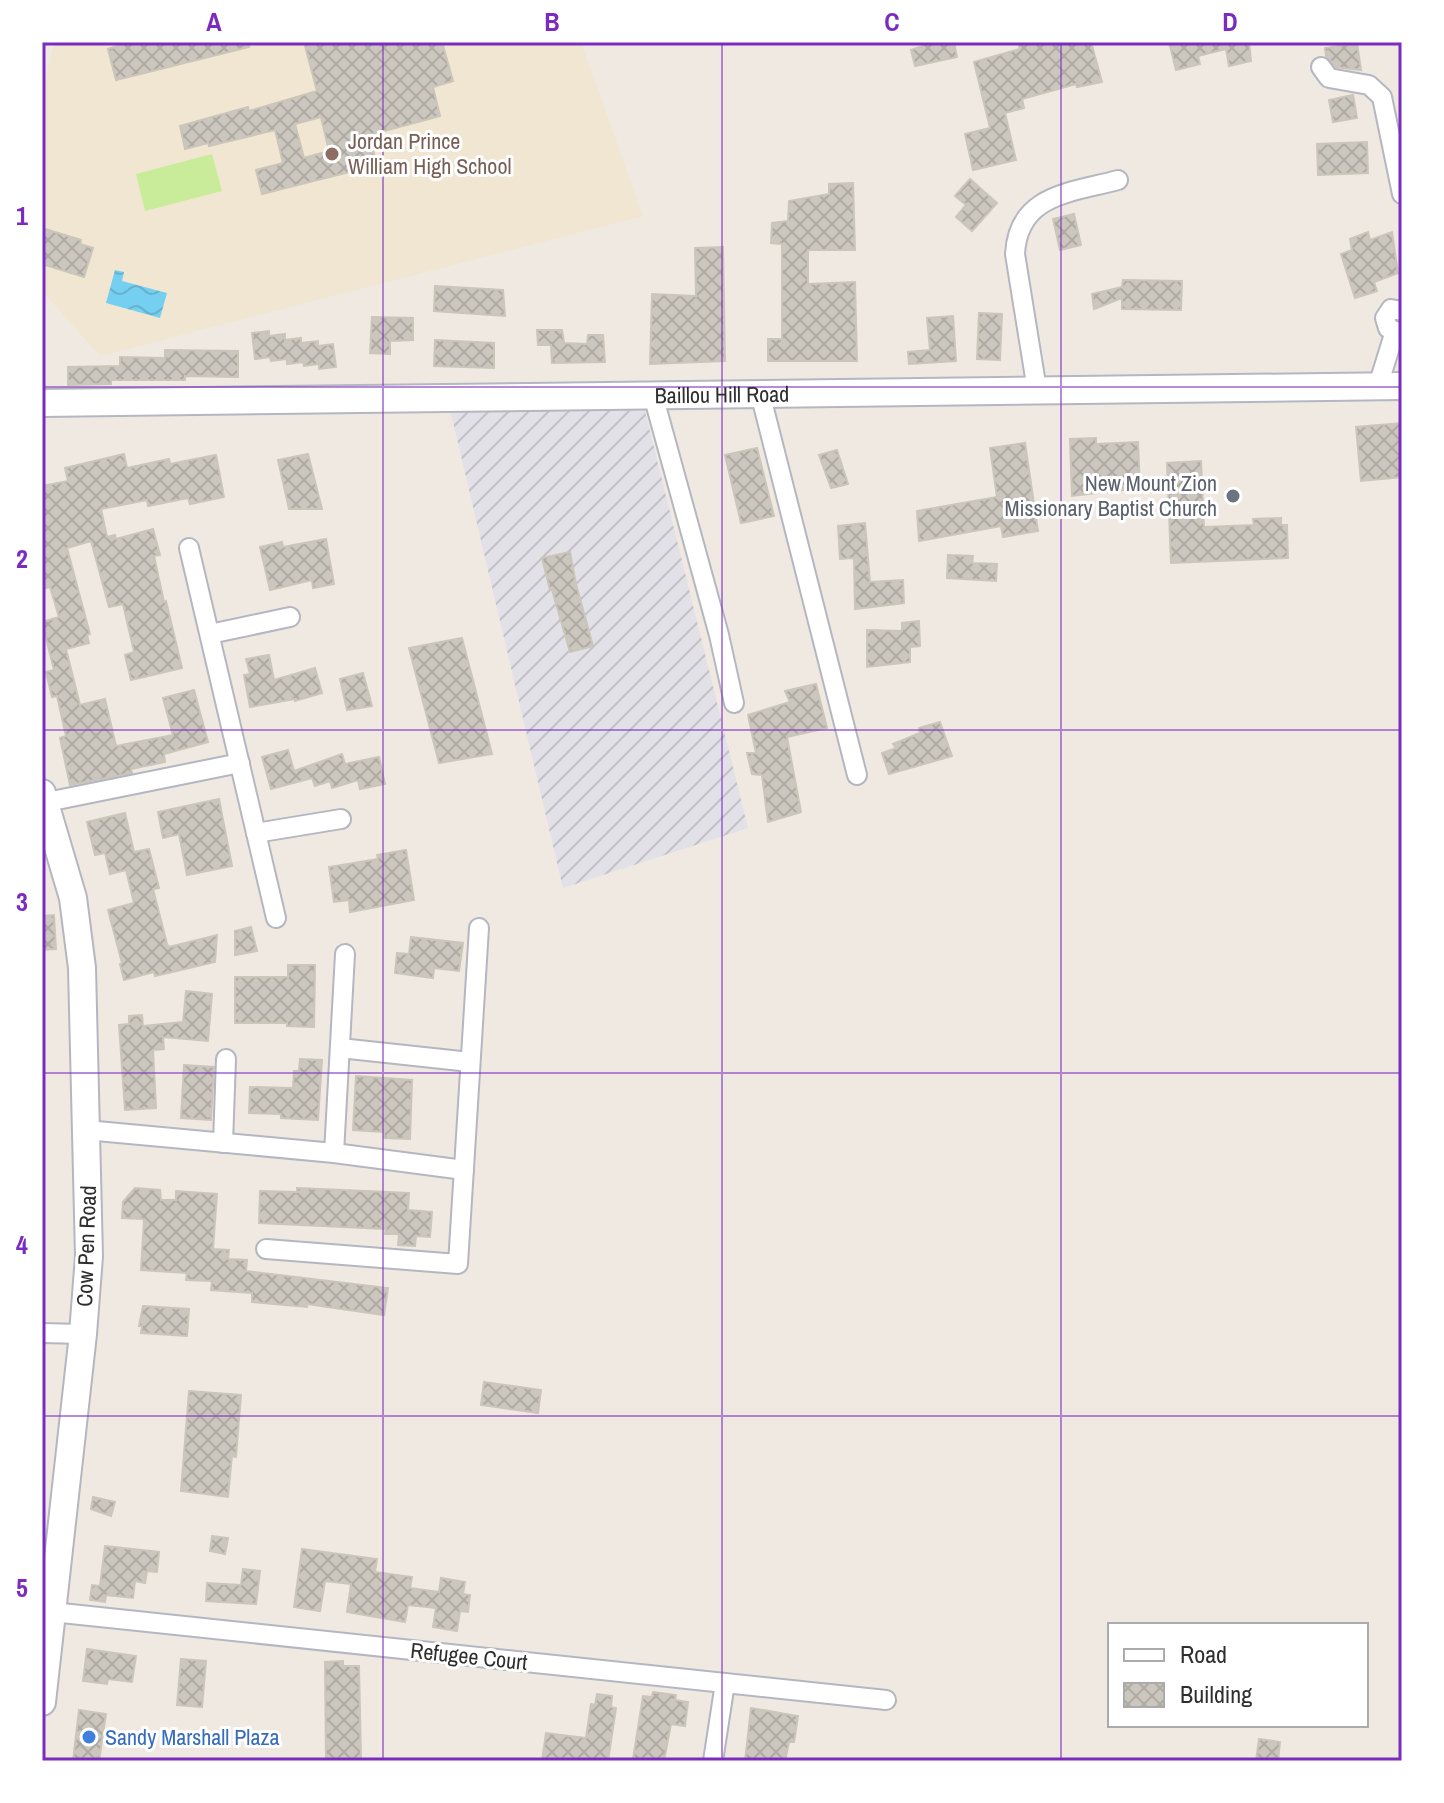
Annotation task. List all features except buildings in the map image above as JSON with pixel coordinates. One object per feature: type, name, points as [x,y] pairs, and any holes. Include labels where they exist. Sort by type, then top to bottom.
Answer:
[{"type":"main road","name":"Baillou Hill Road","points":[[42,403],[1390,386]]},
{"type":"main road","name":"Cow Pen Road","points":[[42,1702],[48,1620],[83,1334],[89,1256],[84,993],[77,917],[43,800]]},
{"type":"street","points":[[1321,67],[1329,78],[1369,85],[1382,97],[1402,194]]},
{"type":"street","points":[[1037,390],[1015,254],[1016,236],[1023,220],[1035,206],[1058,196],[1118,180]]},
{"type":"street","points":[[1390,386],[1398,329],[1388,328],[1385,318],[1391,309],[1401,306]]},
{"type":"street","points":[[760,393],[857,775]]},
{"type":"street","points":[[653,395],[719,635],[734,703]]},
{"type":"street","points":[[189,548],[276,918]]},
{"type":"street","points":[[210,634],[290,617]]},
{"type":"street","points":[[43,800],[240,763]]},
{"type":"street","points":[[256,833],[341,819]]},
{"type":"street","points":[[266,1249],[458,1264],[479,928]]},
{"type":"street","points":[[334,1153],[345,954]]},
{"type":"street","points":[[340,1048],[470,1062]]},
{"type":"street","points":[[223,1143],[226,1059]]},
{"type":"street","points":[[86,1130],[334,1153],[464,1170]]},
{"type":"street","points":[[42,1333],[83,1334]]},
{"type":"street","name":"Refugee Court","points":[[48,1620],[886,1700]]},
{"type":"street","points":[[713,1761],[725,1683]]},
{"type":"shaded area","name":"Jordan Prince William High School","points":[[55,42],[581,42],[643,216],[100,356],[42,291],[42,92]]},
{"type":"shaded area","points":[[643,403],[748,828],[563,888],[449,405]]},
{"type":"green space","points":[[212,154],[222,191],[145,211],[136,174]]},
{"type":"water","points":[[115,270],[124,272],[122,281],[167,293],[160,318],[106,303]]},
{"type":"place","name":"Jordan Prince William High School","points":[[332,154]]},
{"type":"place","name":"New Mount Zion Missionary Baptist Church","points":[[1233,496]]},
{"type":"place","name":"Sandy Marshall Plaza","points":[[89,1737]]}]
